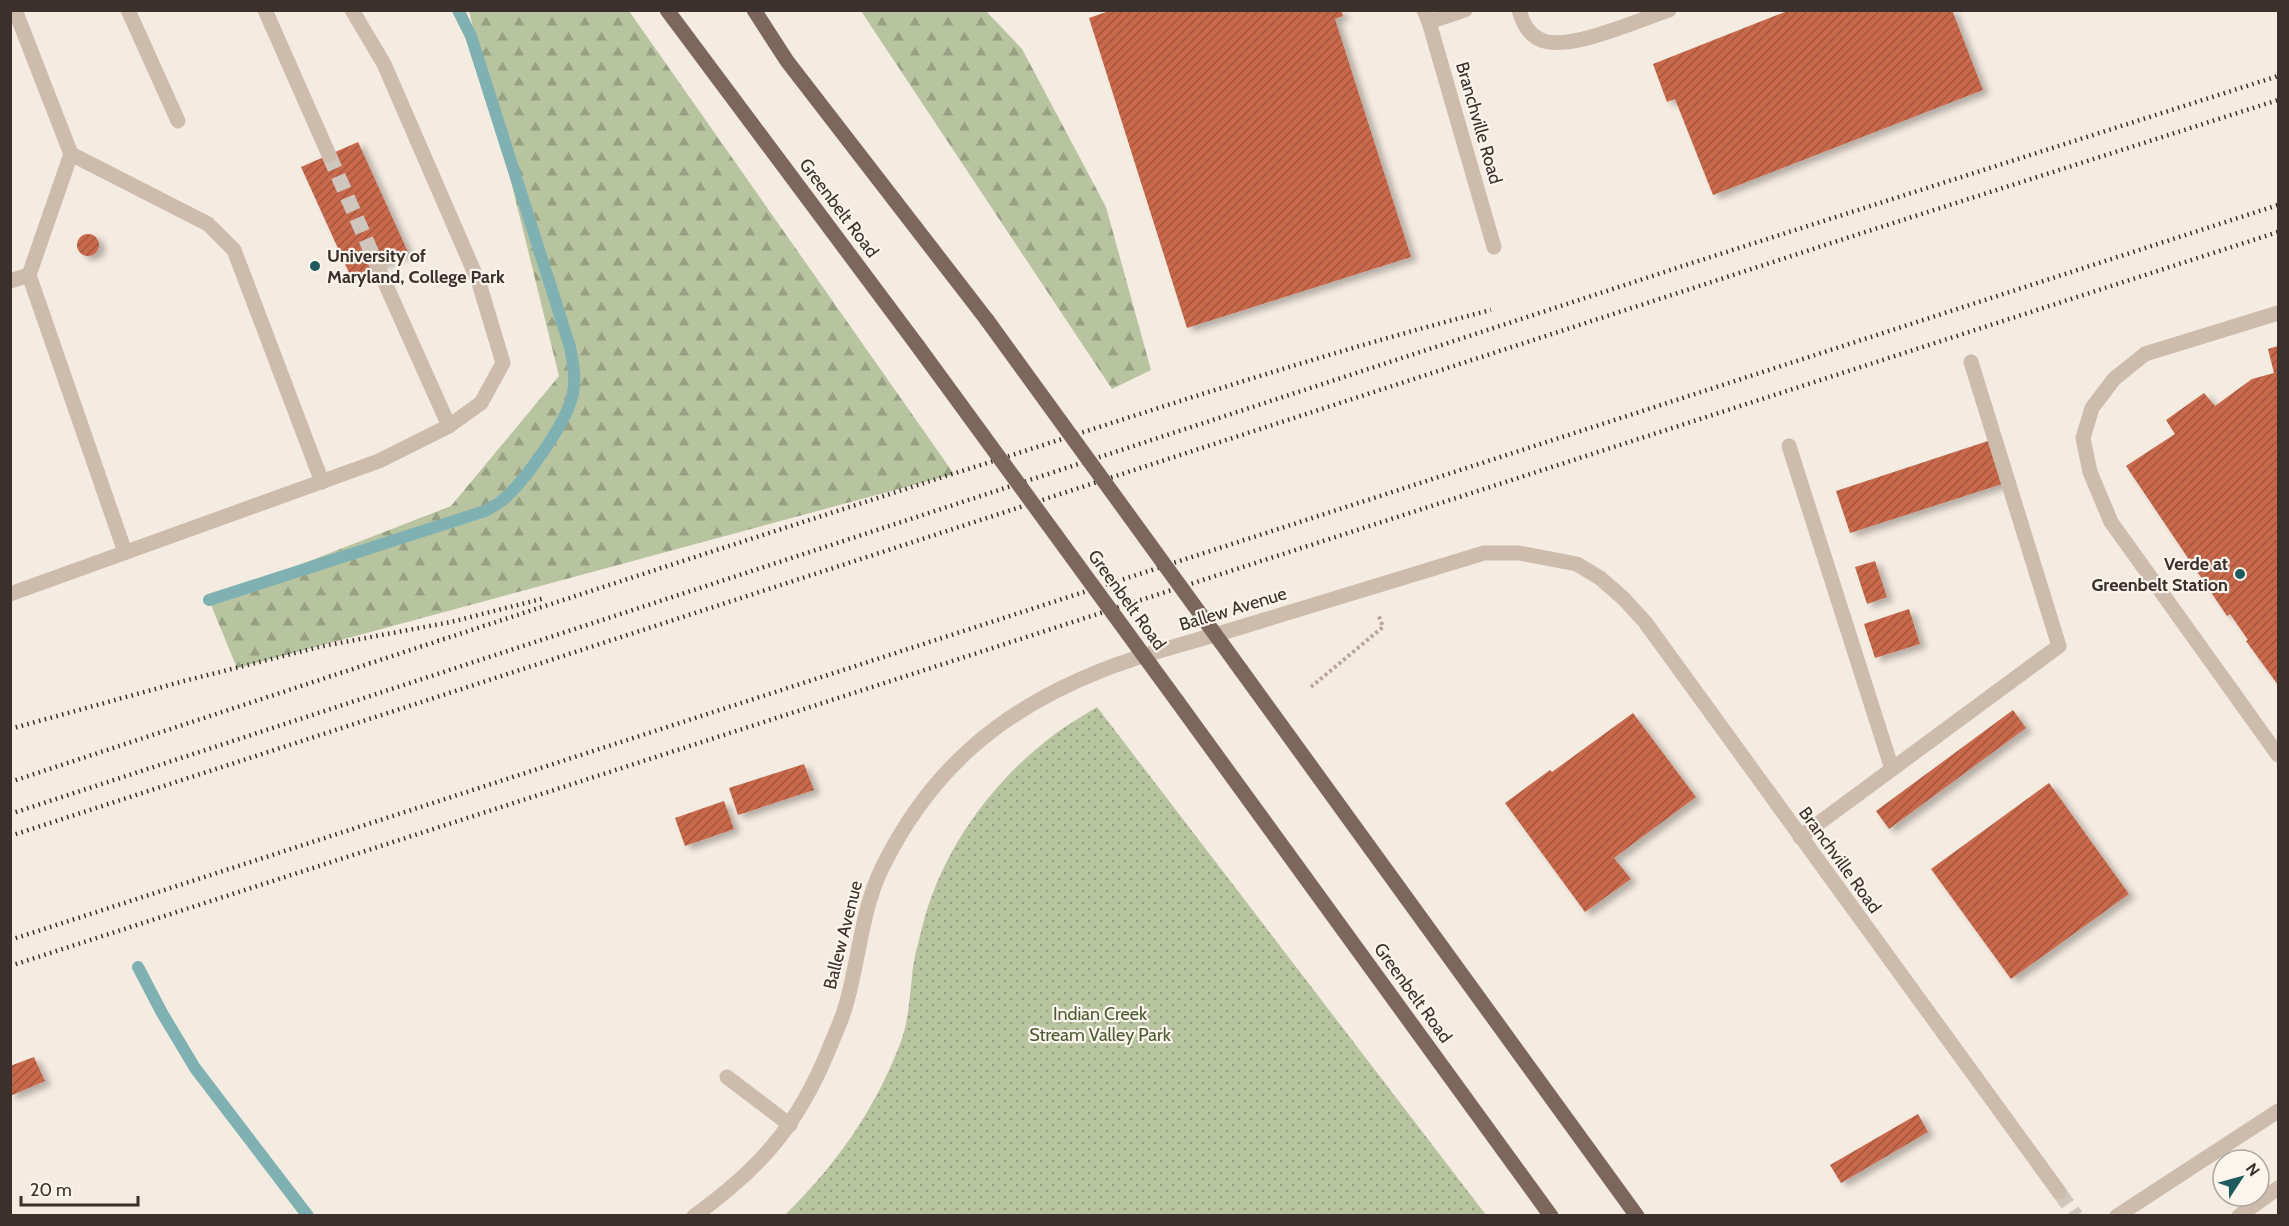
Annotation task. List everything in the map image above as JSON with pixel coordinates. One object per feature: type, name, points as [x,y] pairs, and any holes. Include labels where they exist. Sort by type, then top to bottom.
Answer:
[{"type":"main road","name":"Greenbelt Road","points":[[667,10],[917,345],[1551,1215]]},
{"type":"main road","points":[[754,10],[787,61],[987,320],[1637,1215]]},
{"type":"street","points":[[15,10],[71,154],[29,275],[125,552]]},
{"type":"street","points":[[128,10],[178,121]]},
{"type":"street","points":[[265,10],[328,155]]},
{"type":"street","points":[[10,594],[379,461],[449,426],[481,403],[503,363],[478,283],[384,64],[352,10]]},
{"type":"street","points":[[1427,16],[1465,10]]},
{"type":"street","points":[[1519,10],[1524,25],[1533,36],[1545,42],[1558,43],[1575,42],[1668,10]]},
{"type":"street","name":"Branchville Road","points":[[1427,16],[1494,247]]},
{"type":"street","points":[[71,154],[208,224],[234,250],[322,482]]},
{"type":"street","points":[[377,265],[449,426]]},
{"type":"street","points":[[10,281],[29,275]]},
{"type":"street","points":[[2278,314],[2145,354],[2114,379],[2092,408],[2083,438],[2090,472],[2111,522],[2278,754]]},
{"type":"street","points":[[1800,837],[2059,646],[1971,362]]},
{"type":"street","points":[[1789,446],[1892,769]]},
{"type":"street","name":"Ballew Avenue","points":[[694,1215],[728,1191],[760,1161],[790,1125],[810,1092],[845,1009],[873,889],[881,868],[926,796],[959,758],[985,734],[1040,698],[1102,670],[1484,553],[1519,553],[1577,564]]},
{"type":"street","name":"Branchville Road","points":[[1577,564],[1600,578],[1646,622],[2059,1192]]},
{"type":"street","points":[[727,1077],[790,1125]]},
{"type":"street","points":[[2117,1215],[2278,1111]]},
{"type":"street","points":[[2239,1215],[2278,1188]]},
{"type":"path","points":[[1311,687],[1383,627]]},
{"type":"green space","points":[[469,11],[629,11],[954,474],[237,668],[209,600],[451,506],[559,376]]},
{"type":"green space","points":[[861,11],[986,11],[1022,49],[1106,207],[1151,370],[1112,389]]},
{"type":"green space","name":"Indian Creek Stream Valley Park","points":[[1097,707],[1486,1215],[785,1215],[837,1157],[879,1092],[905,1027],[913,965],[931,899],[956,845],[990,796],[1010,773],[1055,734]]},
{"type":"building","points":[[1112,10],[1341,10],[1343,16],[1335,19],[1411,257],[1187,328],[1089,18]]},
{"type":"building","points":[[1790,10],[1952,10],[1983,90],[1713,195],[1675,99],[1667,102],[1653,64]]},
{"type":"building","points":[[358,142],[408,252],[351,277],[301,167]]},
{"type":"building","points":[[88,234],[98,241],[99,245],[92,255],[88,256],[78,249],[77,245],[84,235]]},
{"type":"building","name":"Verde at Greenbelt Station","points":[[2278,346],[2278,685],[2246,641],[2248,640],[2230,614],[2227,616],[2126,466],[2175,434],[2166,420],[2204,393],[2215,406],[2252,379],[2274,373],[2268,349]]},
{"type":"building","points":[[1988,441],[2002,484],[1850,533],[1836,491]]},
{"type":"building","points":[[1875,561],[1887,597],[1867,604],[1855,567]]},
{"type":"building","points":[[1909,609],[1920,644],[1875,658],[1864,624]]},
{"type":"building","points":[[2013,710],[2026,728],[1889,829],[1876,811]]},
{"type":"building","points":[[1633,713],[1696,797],[1614,858],[1631,879],[1585,912],[1505,803]]},
{"type":"building","points":[[804,764],[814,790],[738,815],[729,788]]},
{"type":"building","points":[[2049,783],[2129,894],[2011,979],[1931,869]]},
{"type":"building","points":[[724,801],[734,829],[685,846],[675,818]]},
{"type":"building","points":[[34,1057],[45,1081],[10,1096],[10,1066]]},
{"type":"building","points":[[1918,1114],[1928,1132],[1841,1183],[1830,1165]]},
{"type":"waterway","points":[[209,600],[485,511],[503,500],[524,478],[555,434],[570,405],[574,382],[570,347],[471,36],[458,10]]},
{"type":"waterway","points":[[138,967],[195,1068],[308,1216]]},
{"type":"tunnel","points":[[329,155],[377,265]]},
{"type":"tunnel","points":[[2059,1192],[2076,1216]]},
{"type":"railway","points":[[10,814],[1695,262],[2278,76]]},
{"type":"railway","points":[[10,836],[1859,234],[2278,100]]},
{"type":"railway","points":[[10,940],[2278,205]]},
{"type":"railway","points":[[10,966],[2278,232]]},
{"type":"railway","points":[[10,782],[1149,411],[1285,368],[1491,310]]},
{"type":"railway","points":[[10,729],[323,646],[451,622],[545,598]]},
{"type":"place","name":"University of Maryland, College Park","points":[[315,266]]},
{"type":"place","name":"Verde at Greenbelt Station","points":[[2240,574]]}]
